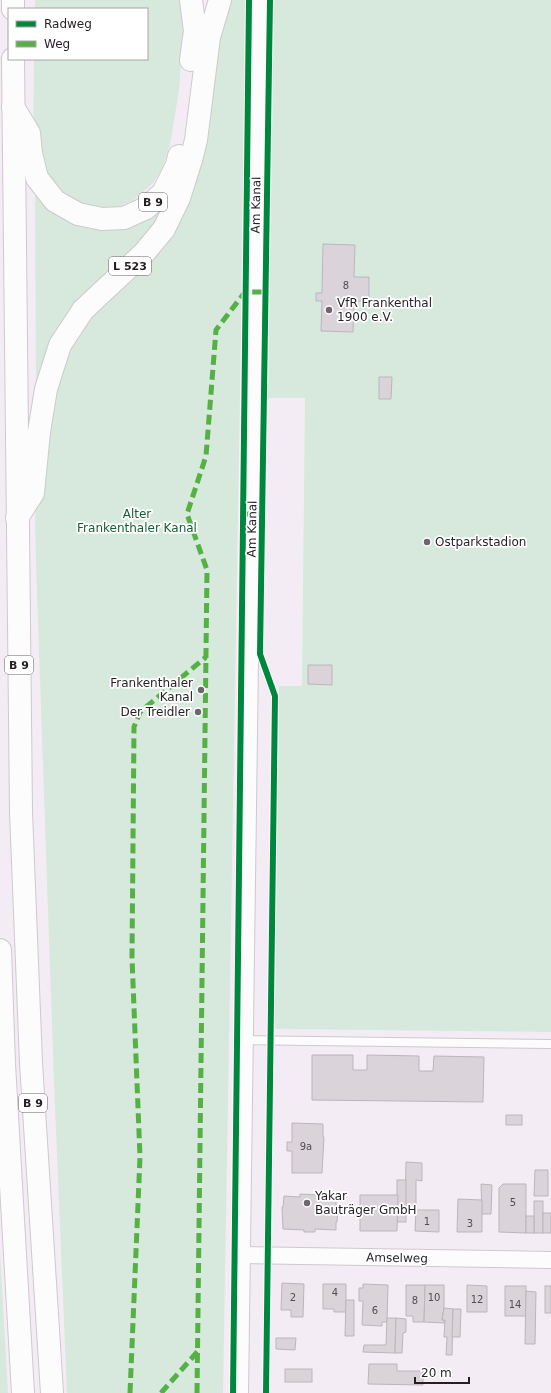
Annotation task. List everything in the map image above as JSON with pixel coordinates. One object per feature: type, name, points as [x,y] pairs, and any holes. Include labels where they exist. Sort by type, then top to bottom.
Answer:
[{"type":"highway","name":"B 9","points":[[13,107],[29,133],[31,153],[37,178],[55,201],[78,214],[102,219],[124,218],[146,208],[162,193],[177,165],[184,135],[195,31],[191,0]]},
{"type":"highway","name":"L 523","points":[[17,518],[33,493],[39,432],[46,389],[60,345],[83,310],[144,253],[164,229],[179,198],[196,140],[209,37],[220,0]]},
{"type":"highway","name":"B 9","points":[[13,60],[21,812],[31,1063],[52,1393]]},
{"type":"highway","name":"B 9","points":[[0,950],[4,1072],[24,1393]]},
{"type":"street","name":"Am Kanal","points":[[240,1393],[242,1256],[241,1040],[259,0]]},
{"type":"street","name":"Amselweg","points":[[242,1256],[551,1260]]},
{"type":"lane","points":[[241,1040],[551,1044]]},
{"type":"green space","points":[[35,0],[182,0],[184,21],[179,90],[170,145],[163,167],[153,183],[133,200],[109,211],[88,209],[46,182],[33,151],[34,60],[148,60],[148,8],[35,8]]},
{"type":"green space","name":"Alter Frankenthaler Kanal","points":[[229,0],[245,0],[246,41],[223,1393],[67,1393],[54,1083],[36,564],[35,520],[38,469],[44,420],[77,330],[145,261],[209,74]]},
{"type":"green space","name":"Ostparkstadion","points":[[272,0],[551,0],[551,1032],[274,1029],[279,686],[302,686],[305,398],[267,398]]},
{"type":"green space","points":[[35,188],[66,219],[170,197],[154,228],[129,256],[36,396]]},
{"type":"green space","points":[[0,1251],[8,1393],[0,1393]]},
{"type":"building","points":[[323,244],[355,245],[354,277],[369,277],[369,301],[354,301],[353,332],[321,331],[322,301],[316,301],[316,293],[322,293]]},
{"type":"building","points":[[379,377],[392,377],[391,399],[379,399]]},
{"type":"building","points":[[308,665],[332,665],[332,685],[308,684]]},
{"type":"building","points":[[312,1055],[353,1055],[353,1070],[367,1070],[367,1055],[419,1056],[419,1071],[433,1071],[434,1056],[484,1057],[483,1102],[312,1100]]},
{"type":"building","points":[[506,1115],[522,1115],[522,1125],[506,1125]]},
{"type":"building","points":[[292,1123],[323,1124],[324,1137],[322,1173],[292,1173],[292,1151],[287,1151],[287,1142],[292,1142]]},
{"type":"building","points":[[406,1162],[422,1163],[422,1181],[416,1180],[416,1210],[405,1210]]},
{"type":"building","points":[[535,1170],[548,1170],[548,1196],[534,1196]]},
{"type":"building","points":[[397,1180],[406,1180],[406,1222],[397,1222]]},
{"type":"building","points":[[481,1184],[492,1185],[491,1214],[482,1214]]},
{"type":"building","points":[[503,1184],[526,1184],[526,1233],[499,1232],[499,1188]]},
{"type":"building","points":[[300,1194],[319,1195],[319,1197],[336,1197],[336,1208],[338,1208],[336,1230],[315,1229],[315,1232],[304,1232],[304,1230],[283,1229],[282,1207],[284,1196],[300,1197]]},
{"type":"building","points":[[360,1195],[398,1195],[397,1231],[360,1231]]},
{"type":"building","points":[[458,1199],[482,1200],[482,1232],[457,1232]]},
{"type":"building","points":[[534,1201],[543,1201],[543,1233],[534,1233]]},
{"type":"building","points":[[416,1210],[439,1210],[439,1232],[415,1231]]},
{"type":"building","points":[[543,1213],[551,1213],[551,1233],[543,1233]]},
{"type":"building","points":[[526,1216],[534,1216],[534,1233],[526,1233]]},
{"type":"building","points":[[282,1283],[304,1284],[303,1317],[291,1317],[291,1310],[281,1310]]},
{"type":"building","points":[[323,1284],[346,1284],[346,1312],[334,1312],[334,1309],[323,1309]]},
{"type":"building","points":[[363,1284],[388,1285],[387,1322],[382,1322],[382,1326],[362,1325],[363,1301],[359,1301],[359,1288],[363,1288]]},
{"type":"building","points":[[406,1285],[425,1285],[424,1322],[413,1322],[413,1316],[406,1316]]},
{"type":"building","points":[[425,1285],[444,1285],[444,1312],[442,1320],[445,1320],[444,1323],[424,1322]]},
{"type":"building","points":[[467,1285],[487,1286],[487,1312],[467,1312]]},
{"type":"building","points":[[505,1286],[526,1286],[526,1316],[505,1316]]},
{"type":"building","points":[[545,1286],[551,1286],[551,1313],[545,1313]]},
{"type":"building","points":[[526,1291],[536,1292],[535,1344],[525,1344]]},
{"type":"building","points":[[346,1300],[354,1300],[354,1336],[345,1336]]},
{"type":"building","points":[[444,1308],[453,1309],[452,1355],[446,1355],[447,1337],[444,1337],[445,1320],[442,1320]]},
{"type":"building","points":[[453,1309],[461,1309],[460,1337],[452,1337]]},
{"type":"building","points":[[387,1318],[396,1318],[395,1353],[363,1352],[364,1345],[386,1345]]},
{"type":"building","points":[[396,1318],[406,1319],[406,1332],[403,1333],[402,1353],[395,1353]]},
{"type":"building","points":[[276,1338],[296,1338],[295,1350],[276,1349]]},
{"type":"building","points":[[369,1364],[397,1364],[397,1371],[423,1371],[423,1385],[368,1384]]},
{"type":"building","points":[[285,1369],[312,1369],[312,1382],[285,1382]]},
{"type":"marked path","points":[[197,1393],[207,570],[187,514],[206,456],[216,330],[245,292],[265,292]]},
{"type":"marked path","points":[[243,514],[263,514]]},
{"type":"marked path","points":[[130,1393],[140,1157],[132,958],[134,727],[140,712],[206,657]]},
{"type":"marked path","points":[[161,1393],[198,1351]]},
{"type":"cycle path","points":[[233,1393],[249,0]]},
{"type":"cycle path","points":[[266,1393],[275,696],[260,654],[270,0]]},
{"type":"place","name":"VfR Frankenthal 1900 e.V.","points":[[329,310]]},
{"type":"place","name":"Ostparkstadion","points":[[427,542]]},
{"type":"place","name":"Frankenthaler Kanal","points":[[201,690]]},
{"type":"place","name":"Der Treidler","points":[[198,712]]},
{"type":"place","name":"Yakar Bauträger GmbH","points":[[307,1203]]}]
